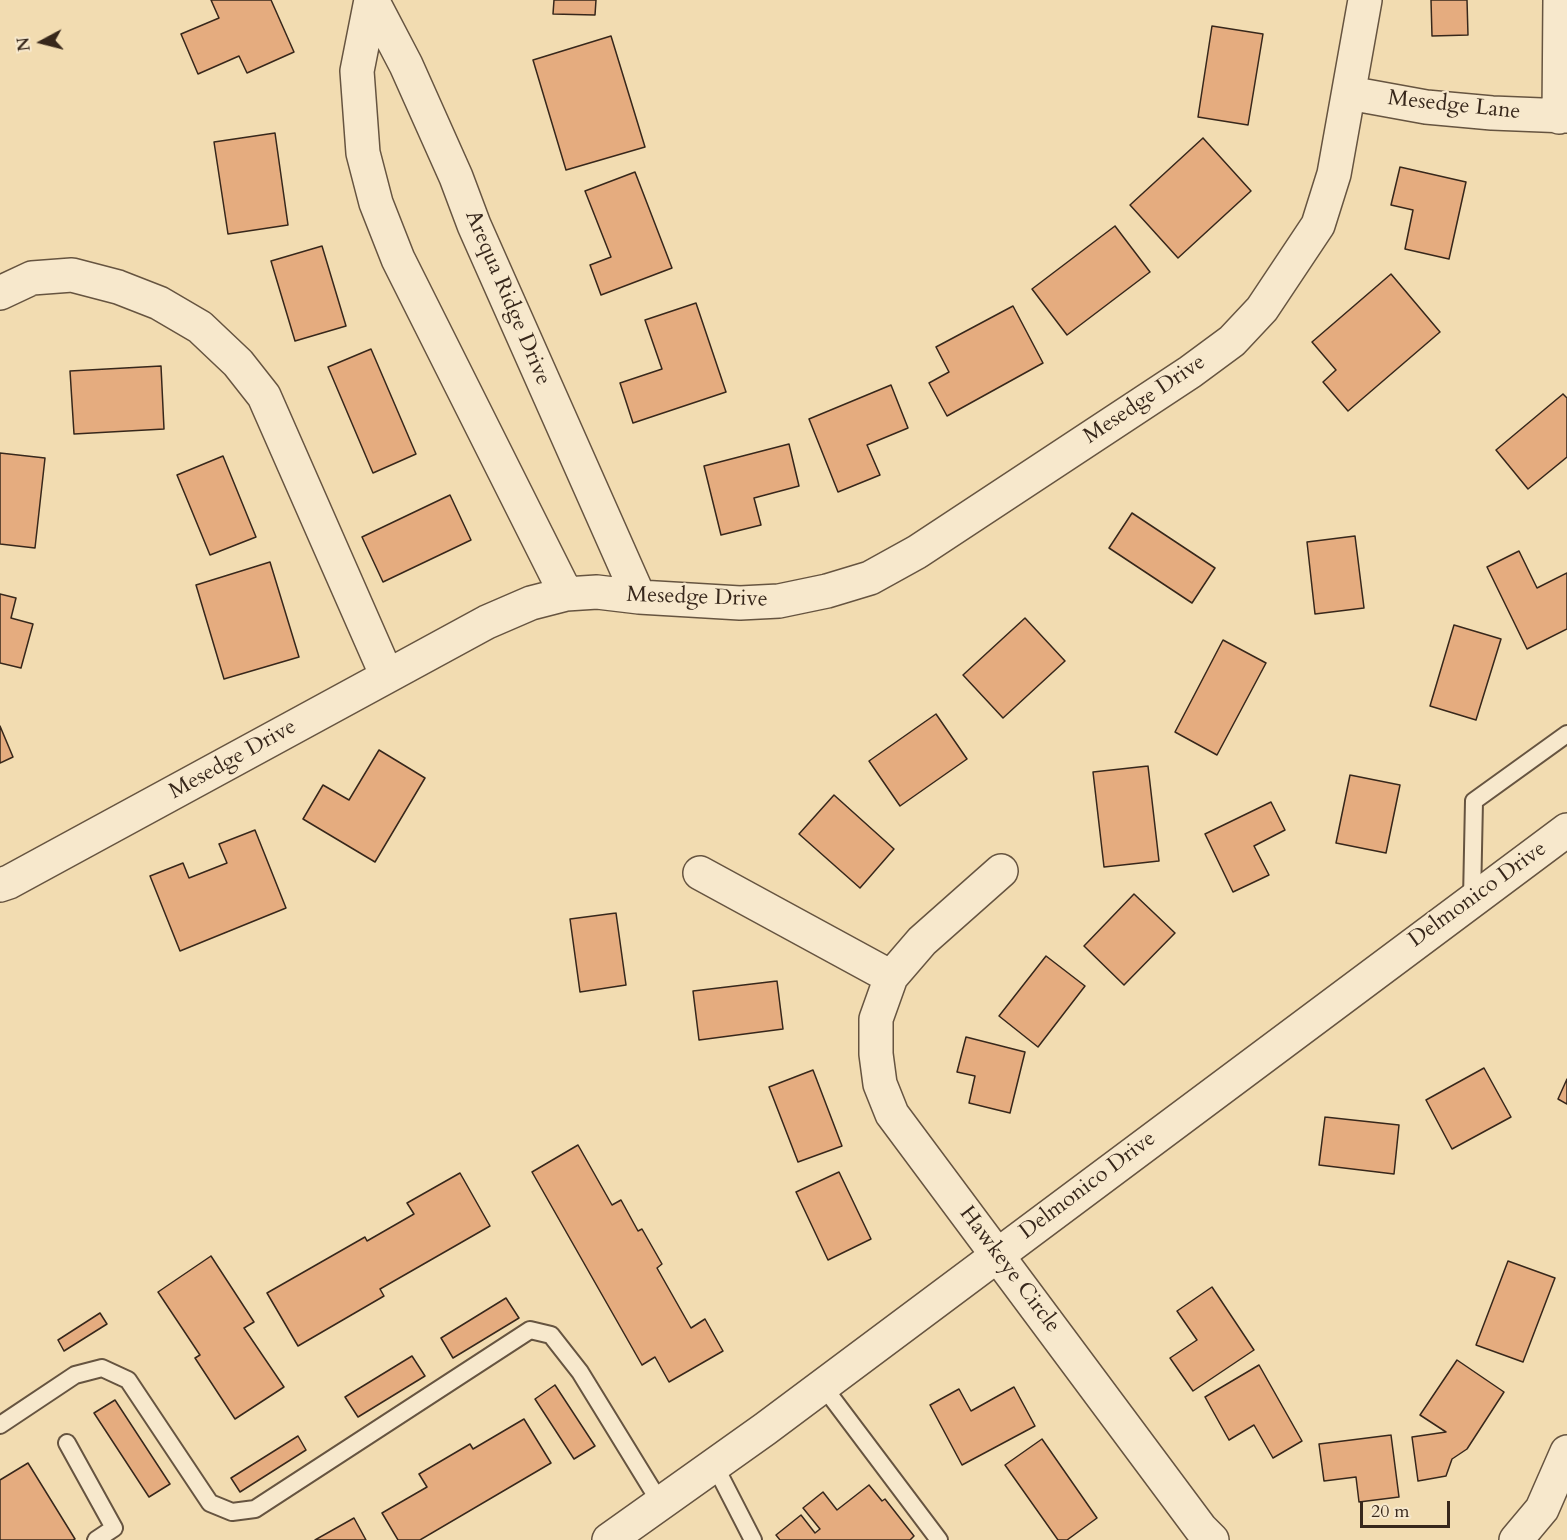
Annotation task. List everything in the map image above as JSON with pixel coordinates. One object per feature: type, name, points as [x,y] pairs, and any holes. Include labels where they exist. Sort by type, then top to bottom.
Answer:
[{"type":"street","name":"Arequa Ridge Drive","points":[[372,0],[357,71],[363,153],[376,203],[398,259],[566,594]]},
{"type":"street","name":"Arequa Ridge Drive","points":[[372,0],[406,65],[474,225],[639,597]]},
{"type":"street","name":"Mesedge Drive","points":[[0,885],[487,622],[531,603],[566,594],[597,592],[740,603],[779,601],[827,591],[870,578],[917,552],[1190,372],[1232,341],[1262,309],[1318,225],[1334,174],[1365,0]]},
{"type":"street","name":"Mesedge Lane","points":[[1349,93],[1426,107],[1563,116],[1560,0]]},
{"type":"street","points":[[0,293],[33,278],[72,275],[118,286],[159,303],[200,327],[223,348],[264,396],[387,676]]},
{"type":"street","name":"Delmonico Drive","points":[[609,1540],[715,1466],[1567,830]]},
{"type":"street","name":"Hawkeye Circle","points":[[1001,872],[922,941],[891,977],[876,1019],[876,1054],[880,1084],[892,1114],[1201,1529],[1212,1540]]},
{"type":"street","points":[[700,873],[891,977]]},
{"type":"street","points":[[1516,1540],[1542,1509],[1567,1452]]},
{"type":"lane","points":[[1472,899],[1474,801],[1567,734]]},
{"type":"lane","points":[[0,1425],[75,1375],[102,1368],[128,1380],[210,1503],[232,1512],[255,1509],[530,1330],[552,1335],[580,1372],[662,1504]]},
{"type":"lane","points":[[822,1386],[939,1540]]},
{"type":"lane","points":[[67,1443],[114,1528],[96,1540]]},
{"type":"lane","points":[[715,1466],[753,1540]]},
{"type":"building","points":[[211,0],[271,0],[294,52],[247,73],[239,56],[198,74],[181,34],[219,18]]},
{"type":"building","points":[[554,0],[596,0],[595,15],[553,14]]},
{"type":"building","points":[[1431,0],[1467,0],[1468,35],[1432,36]]},
{"type":"building","points":[[1212,26],[1263,34],[1248,125],[1198,117]]},
{"type":"building","points":[[611,36],[645,147],[566,170],[533,60]]},
{"type":"building","points":[[275,133],[288,225],[228,234],[214,142]]},
{"type":"building","points":[[1203,138],[1251,191],[1178,258],[1130,205]]},
{"type":"building","points":[[1400,167],[1466,182],[1449,259],[1405,249],[1413,210],[1391,205]]},
{"type":"building","points":[[635,172],[672,268],[601,295],[590,265],[611,257],[585,191]]},
{"type":"building","points":[[1115,226],[1150,272],[1067,335],[1032,289]]},
{"type":"building","points":[[322,246],[346,326],[295,341],[271,261]]},
{"type":"building","points":[[1391,274],[1440,332],[1348,411],[1323,382],[1336,370],[1312,342]]},
{"type":"building","points":[[696,303],[726,392],[633,423],[620,383],[662,369],[645,320]]},
{"type":"building","points":[[1013,306],[1043,363],[947,416],[929,383],[949,372],[936,347]]},
{"type":"building","points":[[371,349],[416,454],[373,473],[328,367]]},
{"type":"building","points":[[161,366],[164,429],[74,434],[70,371]]},
{"type":"building","points":[[891,385],[908,428],[867,445],[880,475],[838,492],[809,419]]},
{"type":"building","points":[[1563,394],[1567,398],[1567,457],[1528,489],[1496,450]]},
{"type":"building","points":[[789,444],[799,486],[754,498],[761,525],[721,535],[704,466]]},
{"type":"building","points":[[0,453],[45,458],[35,548],[0,544]]},
{"type":"building","points":[[223,456],[256,537],[210,555],[177,475]]},
{"type":"building","points":[[450,495],[471,540],[383,582],[362,537]]},
{"type":"building","points":[[1132,513],[1215,568],[1192,603],[1109,548]]},
{"type":"building","points":[[1355,536],[1364,608],[1315,614],[1307,542]]},
{"type":"building","points":[[1519,551],[1537,588],[1567,573],[1567,629],[1527,649],[1487,567]]},
{"type":"building","points":[[270,562],[299,657],[224,679],[196,585]]},
{"type":"building","points":[[0,594],[16,598],[11,618],[33,624],[21,668],[0,663]]},
{"type":"building","points":[[1025,618],[1065,661],[1003,718],[963,675]]},
{"type":"building","points":[[1454,625],[1501,639],[1476,720],[1430,706]]},
{"type":"building","points":[[1223,640],[1266,663],[1217,755],[1175,732]]},
{"type":"building","points":[[936,714],[967,759],[900,806],[869,761]]},
{"type":"building","points":[[0,726],[13,757],[0,763]]},
{"type":"building","points":[[379,750],[425,778],[375,862],[303,819],[323,785],[349,800]]},
{"type":"building","points":[[1148,766],[1159,861],[1104,867],[1093,772]]},
{"type":"building","points":[[1350,775],[1400,785],[1386,853],[1336,843]]},
{"type":"building","points":[[834,795],[894,849],[860,888],[799,834]]},
{"type":"building","points":[[1271,802],[1285,830],[1254,846],[1269,875],[1233,892],[1205,834]]},
{"type":"building","points":[[255,830],[286,908],[180,951],[150,876],[183,863],[189,878],[227,863],[219,844]]},
{"type":"building","points":[[1134,894],[1175,933],[1124,985],[1084,946]]},
{"type":"building","points":[[616,913],[626,985],[580,992],[570,919]]},
{"type":"building","points":[[1046,956],[1085,986],[1038,1047],[999,1016]]},
{"type":"building","points":[[777,981],[783,1029],[699,1040],[693,991]]},
{"type":"building","points":[[966,1037],[1025,1052],[1010,1113],[969,1103],[975,1076],[957,1072]]},
{"type":"building","points":[[1484,1068],[1511,1117],[1452,1149],[1426,1100]]},
{"type":"building","points":[[813,1070],[842,1146],[798,1162],[769,1087]]},
{"type":"building","points":[[1567,1079],[1567,1104],[1558,1099]]},
{"type":"building","points":[[1325,1117],[1399,1125],[1394,1174],[1319,1165]]},
{"type":"building","points":[[578,1145],[612,1205],[621,1200],[638,1231],[642,1229],[662,1264],[657,1268],[691,1328],[705,1319],[723,1351],[669,1382],[655,1357],[642,1365],[532,1172]]},
{"type":"building","points":[[839,1172],[871,1239],[828,1260],[796,1192]]},
{"type":"building","points":[[460,1173],[490,1226],[380,1289],[384,1296],[298,1346],[267,1293],[365,1237],[367,1241],[414,1214],[407,1203]]},
{"type":"building","points":[[211,1256],[254,1322],[244,1328],[284,1387],[235,1419],[195,1358],[200,1355],[158,1292]]},
{"type":"building","points":[[1508,1261],[1555,1278],[1523,1362],[1476,1345]]},
{"type":"building","points":[[1212,1287],[1254,1350],[1193,1391],[1170,1358],[1197,1340],[1177,1311]]},
{"type":"building","points":[[506,1298],[519,1318],[453,1358],[441,1338]]},
{"type":"building","points":[[100,1313],[107,1324],[64,1351],[58,1340]]},
{"type":"building","points":[[412,1356],[425,1376],[358,1417],[345,1397]]},
{"type":"building","points":[[1457,1360],[1504,1392],[1467,1449],[1452,1459],[1446,1476],[1418,1481],[1412,1437],[1446,1432],[1420,1415]]},
{"type":"building","points":[[1259,1365],[1302,1441],[1273,1458],[1254,1425],[1229,1440],[1205,1397]]},
{"type":"building","points":[[555,1385],[595,1446],[574,1459],[535,1399]]},
{"type":"building","points":[[1014,1387],[1035,1426],[962,1465],[930,1405],[959,1389],[971,1411]]},
{"type":"building","points":[[115,1400],[170,1484],[149,1497],[94,1413]]},
{"type":"building","points":[[524,1419],[551,1463],[420,1540],[398,1540],[382,1513],[427,1487],[419,1474],[470,1444],[473,1449]]},
{"type":"building","points":[[1391,1435],[1399,1497],[1359,1502],[1356,1477],[1324,1481],[1319,1444]]},
{"type":"building","points":[[298,1436],[306,1450],[240,1492],[231,1478]]},
{"type":"building","points":[[1042,1439],[1097,1518],[1067,1540],[1058,1540],[1005,1465]]},
{"type":"building","points":[[28,1463],[75,1539],[0,1540],[0,1480]]},
{"type":"building","points":[[869,1485],[882,1501],[885,1499],[914,1536],[910,1540],[780,1540],[776,1535],[801,1515],[815,1533],[820,1529],[803,1508],[823,1492],[837,1510]]},
{"type":"building","points":[[354,1518],[366,1540],[315,1540]]}]
